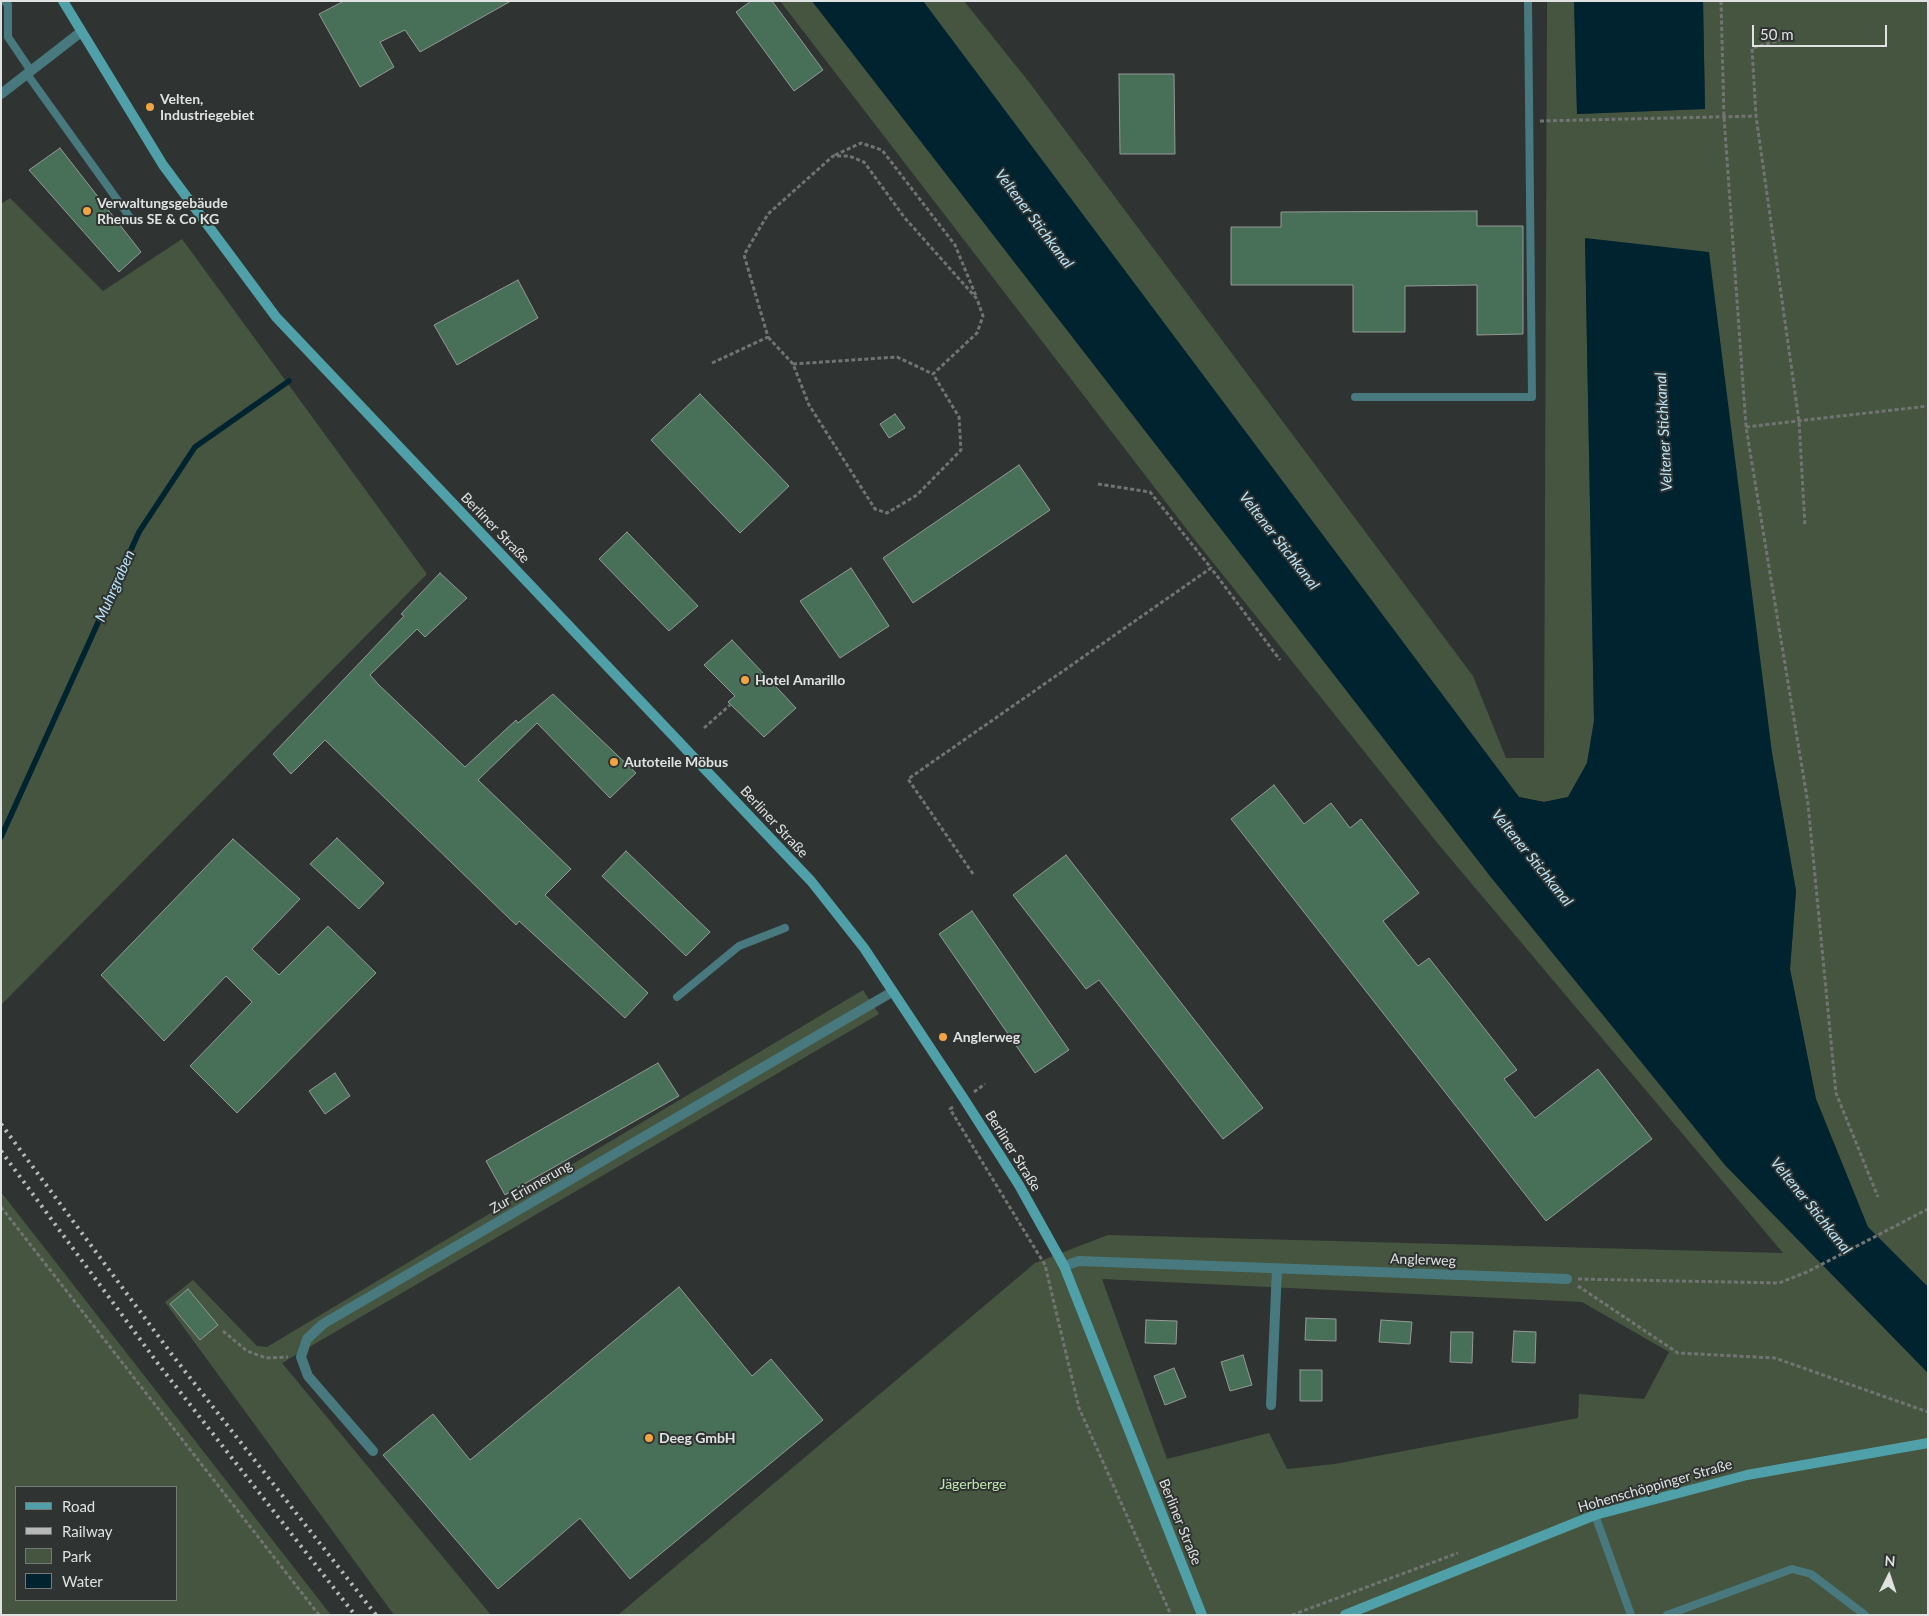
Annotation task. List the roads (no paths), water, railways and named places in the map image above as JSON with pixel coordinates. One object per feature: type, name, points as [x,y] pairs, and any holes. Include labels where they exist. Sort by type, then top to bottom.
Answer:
[{"type":"main road","name":"Berliner Straße","points":[[63,1],[162,165],[276,317],[811,881],[864,948],[1019,1185],[1064,1266],[1202,1615]]},
{"type":"main road","name":"Hohenschöppinger Straße","points":[[1345,1615],[1595,1515],[1747,1475],[1928,1443]]},
{"type":"street","points":[[1,94],[81,32]]},
{"type":"street","name":"Zur Erinnerung","points":[[372,1451],[308,1376],[301,1357],[307,1339],[323,1324],[892,992]]},
{"type":"street","name":"Anglerweg","points":[[1064,1266],[1079,1261],[1567,1279]]},
{"type":"street","points":[[1271,1405],[1277,1269]]},
{"type":"lane","points":[[5,1],[8,5],[4,38],[129,216]]},
{"type":"lane","points":[[1355,397],[1532,397],[1528,1]]},
{"type":"lane","points":[[677,997],[739,946],[786,928]]},
{"type":"lane","points":[[1595,1515],[1631,1615]]},
{"type":"lane","points":[[1666,1615],[1792,1569],[1811,1574],[1865,1615]]},
{"type":"water","name":"Veltener Stichkanal","points":[[812,1],[923,1],[1519,797],[1544,802],[1568,797],[1587,763],[1594,721],[1585,238],[1709,252],[1772,753],[1796,891],[1790,969],[1816,1099],[1868,1227],[1928,1287],[1928,1373],[1725,1165],[1490,876]]},
{"type":"water","points":[[1574,1],[1703,1],[1705,109],[1577,114]]},
{"type":"waterway","name":"Muhrgraben","points":[[1,837],[139,532],[195,447],[289,381]]},
{"type":"railway","points":[[1,1124],[173,1356],[376,1615]]},
{"type":"railway","points":[[1,1151],[159,1365],[355,1615]]},
{"type":"place","name":"Velten, Industriegebiet","points":[[150,107]]},
{"type":"place","name":"Verwaltungsgebäude Rhenus SE & Co KG","points":[[87,211]]},
{"type":"place","name":"Hotel Amarillo","points":[[745,680]]},
{"type":"place","name":"Autoteile Möbus","points":[[614,762]]},
{"type":"place","name":"Anglerweg","points":[[943,1037]]},
{"type":"place","name":"Deeg GmbH","points":[[649,1438]]},
{"type":"park label","name":"Jägerberge","points":[[973,1484]]}]
